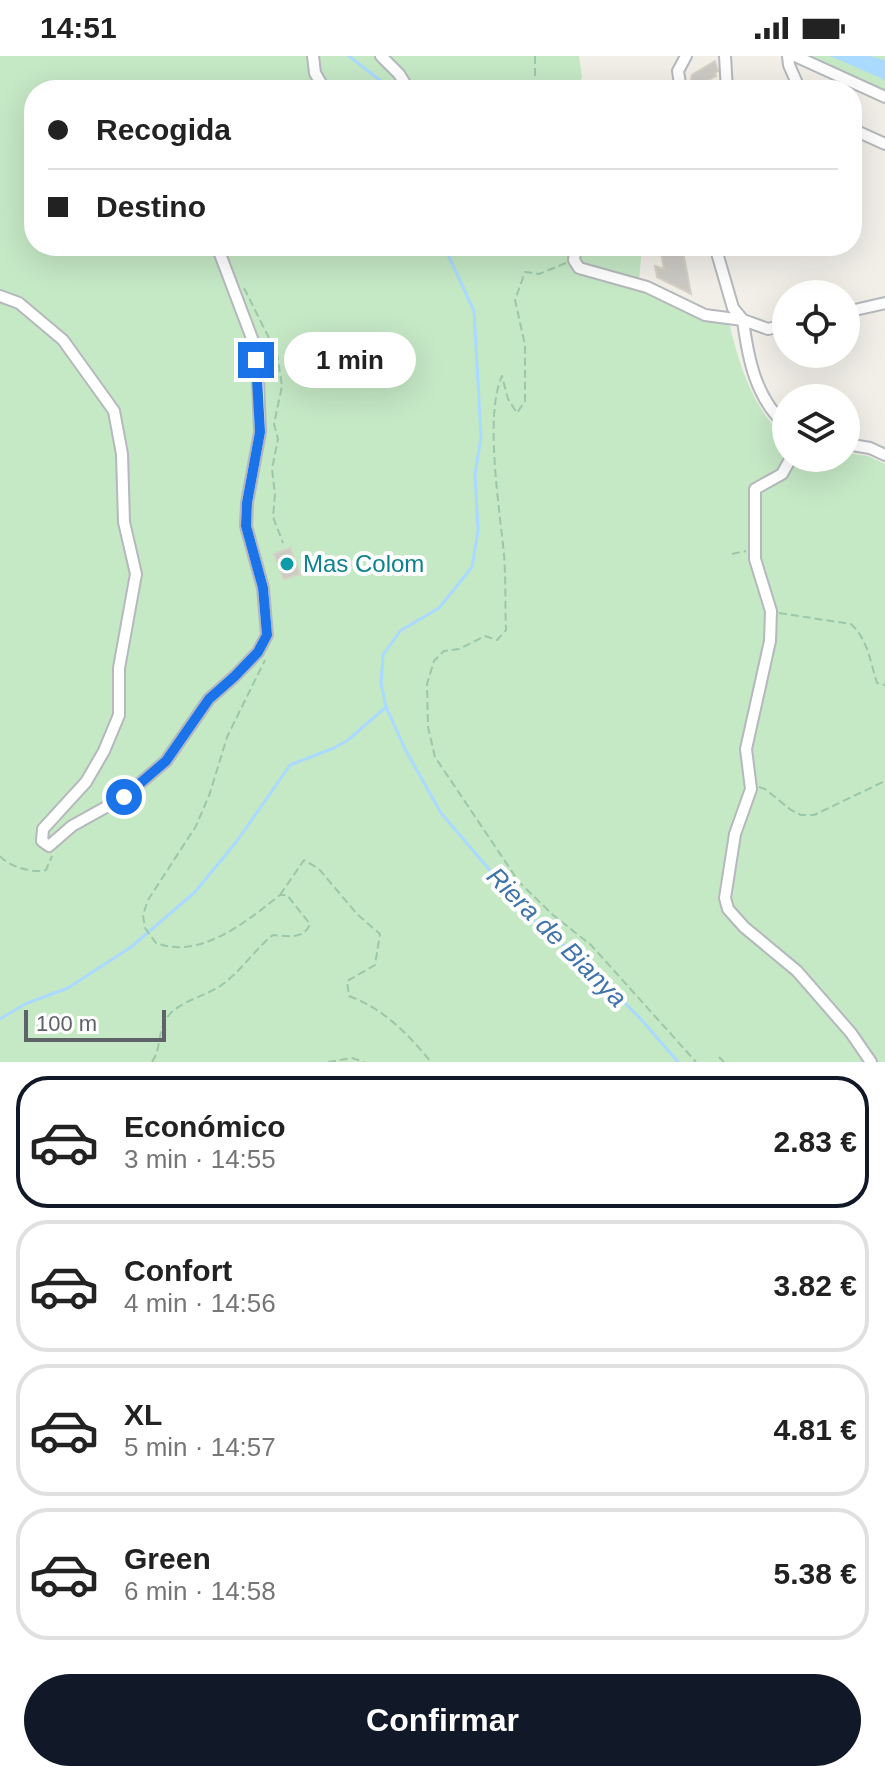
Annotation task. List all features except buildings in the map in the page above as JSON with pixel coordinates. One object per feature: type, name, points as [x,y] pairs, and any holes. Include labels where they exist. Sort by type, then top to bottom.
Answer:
[{"type":"street","points":[[313,56],[319,80]]},
{"type":"street","points":[[381,56],[403,80]]},
{"type":"street","points":[[679,80],[678,71],[686,56]]},
{"type":"street","points":[[725,56],[726,80]]},
{"type":"street","points":[[788,56],[796,80]]},
{"type":"street","points":[[795,56],[848,80]]},
{"type":"street","points":[[862,87],[885,97]]},
{"type":"street","points":[[862,134],[885,144]]},
{"type":"street","points":[[0,296],[19,303],[63,340],[114,411],[122,454],[124,522],[136,574],[119,668],[119,715],[104,751],[86,782],[43,829],[42,841],[49,846],[72,826],[124,797],[166,761],[209,699],[258,652],[267,635],[263,588],[246,526],[260,432],[257,367],[253,341],[221,256]]},
{"type":"street","points":[[575,256],[579,268],[588,273],[647,287],[705,315],[772,328]]},
{"type":"street","points":[[718,256],[733,308],[743,320],[756,383],[772,413]]},
{"type":"street","points":[[860,309],[885,303]]},
{"type":"street","points":[[860,446],[885,455]]},
{"type":"street","points":[[783,472],[755,489],[755,559],[771,611],[770,641],[746,749],[751,789],[735,834],[725,898],[728,909],[744,927],[797,971],[851,1033],[871,1062]]},
{"type":"path","points":[[535,56],[535,80]]},
{"type":"path","points":[[574,260],[539,274],[525,272],[515,300],[525,345],[525,401],[517,413],[508,399],[502,376],[495,392],[506,630],[497,640],[485,636],[459,649],[444,651],[434,661],[427,684],[428,727],[435,757],[519,882],[553,915],[591,945],[696,1062]]},
{"type":"path","points":[[732,554],[755,548]]},
{"type":"path","points":[[771,611],[851,624],[867,646],[877,683],[885,685]]},
{"type":"path","points":[[267,635],[268,651],[264,663],[227,737],[210,793],[196,826],[148,900],[143,915],[145,928],[156,943],[167,947],[193,945],[244,923],[280,895],[304,860],[319,869],[357,914],[380,934],[375,965],[347,981],[349,996],[371,1004],[395,1023],[431,1062]]},
{"type":"path","points":[[751,789],[756,786],[765,789],[791,810],[801,815],[814,815],[885,781]]},
{"type":"path","points":[[0,856],[6,863],[40,872],[46,870],[52,858],[49,846]]},
{"type":"path","points":[[152,1062],[158,1054],[161,1029],[175,1010],[223,984],[273,935],[294,936],[307,930],[310,924],[303,913],[287,895],[280,895]]},
{"type":"path","points":[[719,1057],[724,1062]]},
{"type":"path","points":[[328,1062],[352,1058],[364,1062]]},
{"type":"green space","points":[[0,56],[579,56],[581,80],[24,80],[24,256],[641,256],[639,282],[699,308],[727,314],[747,381],[772,423],[772,472],[860,472],[860,455],[885,464],[885,1062],[0,1062]]},
{"type":"green space","points":[[803,56],[885,56],[885,93]]},
{"type":"water","points":[[830,56],[869,56],[885,60],[885,80]]},
{"type":"waterway","name":"Riera de Bianya","points":[[349,56],[379,80]]},
{"type":"waterway","name":"Riera de Bianya","points":[[449,256],[474,311],[481,437],[475,474],[478,531],[472,567],[439,608],[400,631],[383,655],[381,683],[386,707],[405,749],[441,813],[528,915],[579,958],[639,1017],[678,1062]]},
{"type":"waterway","points":[[0,1019],[25,1004],[68,988],[131,947],[195,892],[237,841],[290,765],[348,740],[386,707]]},
{"type":"place","name":"Mas Colom","points":[[287,564]]},
{"type":"route","points":[[124,797],[166,761],[209,699],[258,652],[267,635],[263,588],[246,526],[260,432],[256,360]]}]
